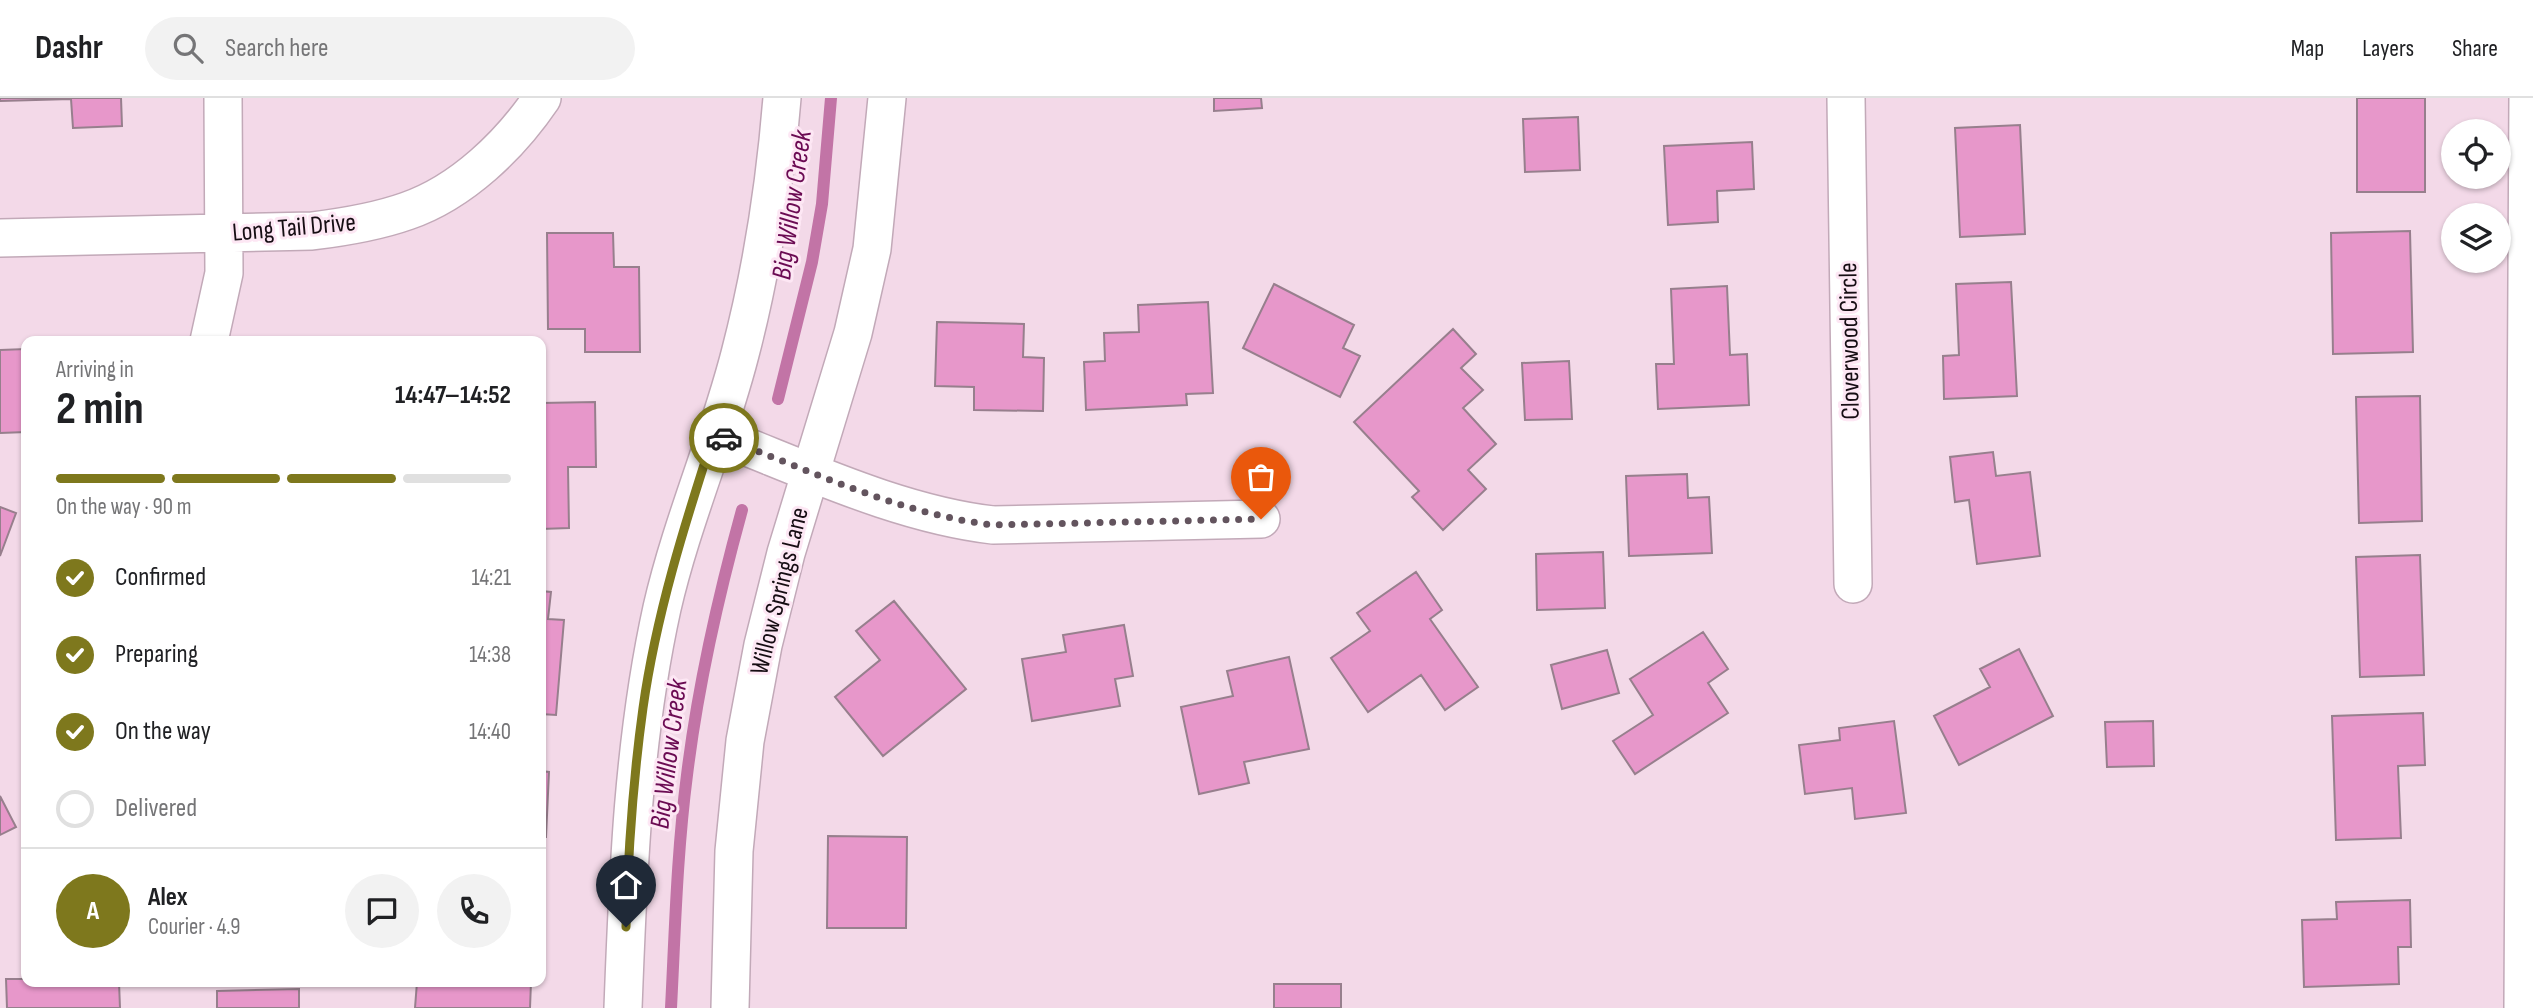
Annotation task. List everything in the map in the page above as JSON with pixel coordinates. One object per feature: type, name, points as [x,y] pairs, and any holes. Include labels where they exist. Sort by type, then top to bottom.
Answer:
[{"type":"street","points":[[210,336],[224,272],[223,98]]},
{"type":"street","name":"Long Tail Drive","points":[[0,238],[312,231],[362,224],[410,210],[454,187],[495,155],[542,98]]},
{"type":"street","points":[[623,1008],[633,795],[643,706],[663,606],[692,499],[739,356],[755,289],[767,226],[782,98]]},
{"type":"street","name":"Willow Springs Lane","points":[[730,1008],[734,851],[745,741],[763,645],[786,553],[853,333],[872,248],[887,98]]},
{"type":"street","name":"Cloverwood Circle","points":[[1846,98],[1853,584]]},
{"type":"street","points":[[2523,1008],[2528,98]]},
{"type":"street","points":[[714,434],[867,493],[944,517],[993,525],[1261,519]]},
{"type":"building","points":[[0,98],[121,98],[122,126],[73,128],[71,99],[0,101]]},
{"type":"building","points":[[1214,98],[1261,98],[1262,108],[1214,111]]},
{"type":"building","points":[[2357,98],[2425,98],[2425,192],[2357,192]]},
{"type":"building","points":[[1578,117],[1580,170],[1525,172],[1523,119]]},
{"type":"building","points":[[2020,125],[2025,234],[1960,237],[1955,128]]},
{"type":"building","points":[[1752,142],[1754,189],[1717,191],[1718,222],[1668,225],[1664,146]]},
{"type":"building","points":[[2410,231],[2413,352],[2333,354],[2331,233]]},
{"type":"building","points":[[547,233],[613,233],[614,267],[639,267],[640,352],[585,352],[585,329],[548,329]]},
{"type":"building","points":[[2011,282],[2017,396],[1944,399],[1943,356],[1959,355],[1956,284]]},
{"type":"building","points":[[1274,284],[1354,325],[1343,348],[1360,356],[1340,397],[1243,348]]},
{"type":"building","points":[[1727,286],[1730,355],[1747,354],[1749,405],[1658,409],[1656,364],[1674,364],[1671,289]]},
{"type":"building","points":[[1208,302],[1213,393],[1186,394],[1187,405],[1086,410],[1084,362],[1105,361],[1104,333],[1139,332],[1138,305]]},
{"type":"building","points":[[937,322],[1024,324],[1023,357],[1044,358],[1043,411],[974,410],[974,387],[935,386]]},
{"type":"building","points":[[1453,329],[1476,354],[1461,368],[1483,390],[1463,408],[1496,444],[1468,470],[1486,489],[1443,530],[1412,497],[1419,491],[1354,422]]},
{"type":"building","points":[[21,349],[21,432],[0,433],[0,350]]},
{"type":"building","points":[[1569,361],[1572,419],[1525,420],[1522,363]]},
{"type":"building","points":[[2420,396],[2422,521],[2359,523],[2356,397]]},
{"type":"building","points":[[595,402],[596,467],[568,467],[569,528],[546,529],[546,403]]},
{"type":"building","points":[[1993,452],[1996,476],[2030,472],[2040,556],[1977,564],[1969,500],[1955,502],[1950,457]]},
{"type":"building","points":[[1687,474],[1688,498],[1709,497],[1712,553],[1629,556],[1626,476]]},
{"type":"building","points":[[0,507],[16,513],[0,556]]},
{"type":"building","points":[[1603,552],[1605,608],[1537,610],[1536,554]]},
{"type":"building","points":[[2420,555],[2424,675],[2360,677],[2356,557]]},
{"type":"building","points":[[1416,572],[1442,610],[1430,619],[1478,687],[1445,710],[1421,675],[1368,712],[1331,658],[1370,631],[1357,613]]},
{"type":"building","points":[[546,592],[551,592],[548,619],[564,620],[556,715],[546,714]]},
{"type":"building","points":[[894,601],[966,689],[883,756],[835,697],[880,660],[856,631]]},
{"type":"building","points":[[1124,625],[1133,676],[1115,679],[1120,706],[1032,721],[1022,659],[1066,652],[1063,635]]},
{"type":"building","points":[[1703,632],[1728,669],[1708,683],[1728,713],[1635,774],[1613,741],[1653,715],[1630,679]]},
{"type":"building","points":[[2019,649],[2053,716],[1959,765],[1934,716],[1990,687],[1980,669]]},
{"type":"building","points":[[1607,650],[1619,693],[1562,709],[1551,665]]},
{"type":"building","points":[[1289,657],[1309,749],[1244,762],[1249,783],[1199,794],[1181,707],[1233,696],[1227,671]]},
{"type":"building","points":[[2423,713],[2425,765],[2398,766],[2401,838],[2336,840],[2332,716]]},
{"type":"building","points":[[1894,721],[1906,813],[1855,819],[1852,788],[1805,794],[1799,745],[1840,740],[1839,728]]},
{"type":"building","points":[[2153,721],[2154,766],[2107,767],[2105,722]]},
{"type":"building","points":[[546,772],[549,772],[546,837]]},
{"type":"building","points":[[0,796],[16,827],[0,835]]},
{"type":"building","points":[[828,836],[907,837],[906,928],[827,928]]},
{"type":"building","points":[[2410,900],[2411,947],[2398,947],[2399,984],[2304,987],[2302,920],[2337,919],[2336,902]]},
{"type":"building","points":[[6,979],[21,979],[21,987],[119,987],[120,1008],[7,1008]]},
{"type":"building","points":[[1274,984],[1341,984],[1341,1008],[1274,1008]]},
{"type":"building","points":[[417,987],[531,987],[530,1008],[415,1008]]},
{"type":"building","points":[[299,989],[299,1008],[217,1008],[217,991]]},
{"type":"waterway","name":"Big Willow Creek","points":[[778,399],[812,262],[822,204],[831,98]]},
{"type":"waterway","name":"Big Willow Creek","points":[[671,1008],[679,862],[692,741],[710,641],[742,510]]},
{"type":"way so far","points":[[724,438],[867,493],[969,522],[993,525],[1261,519]]},
{"type":"route","points":[[626,927],[633,795],[643,706],[663,606],[692,499],[714,434],[724,438]]}]
